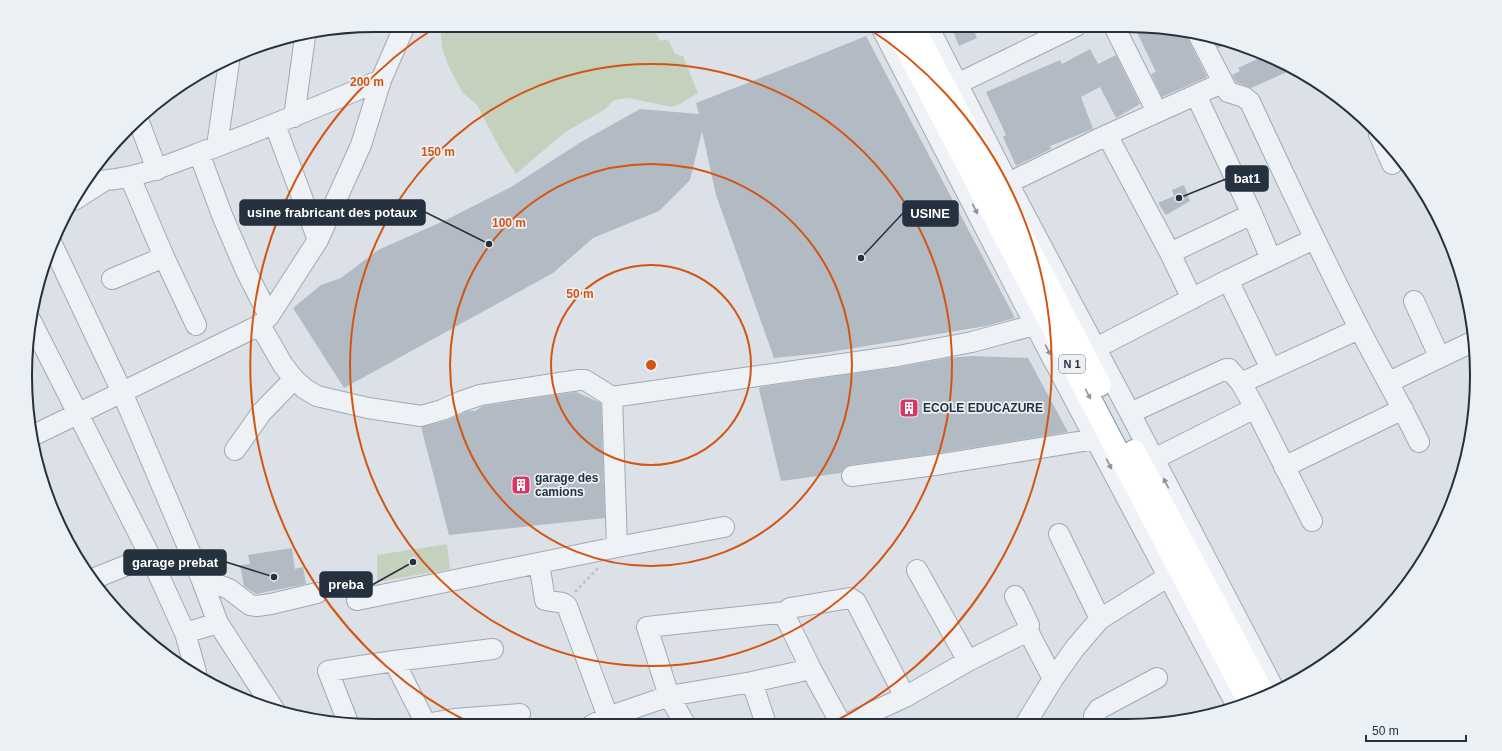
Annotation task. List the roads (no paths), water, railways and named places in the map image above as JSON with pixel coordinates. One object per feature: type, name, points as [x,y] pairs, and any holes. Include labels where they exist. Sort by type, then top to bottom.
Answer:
[{"type":"highway","name":"N 1","points":[[897,32],[1042,323],[1246,697]]},
{"type":"highway","name":"N 1","points":[[916,32],[1003,185],[1130,442],[1262,691]]},
{"type":"street","points":[[37,433],[264,320],[318,240],[361,145],[381,80],[402,32]]},
{"type":"street","points":[[883,32],[1042,323],[1096,439],[1236,701]]},
{"type":"street","points":[[931,32],[957,84],[1003,185],[1096,348],[1272,687]]},
{"type":"street","points":[[957,84],[1064,32]]},
{"type":"street","points":[[1117,32],[1157,112]]},
{"type":"street","points":[[294,117],[305,40]]},
{"type":"street","points":[[1201,41],[1222,83],[1230,94],[1244,98],[1250,102],[1314,239],[1359,328],[1404,409],[1419,442]]},
{"type":"street","points":[[228,65],[208,150],[222,215],[283,365],[294,379],[305,389],[317,396],[368,408],[421,416],[442,410],[480,395],[579,380],[585,380],[612,397],[898,356],[972,342],[1042,323]]},
{"type":"street","points":[[93,181],[130,177],[157,170],[275,125],[381,80]]},
{"type":"street","points":[[1003,185],[1107,135],[1222,83]]},
{"type":"street","points":[[1196,95],[1252,214],[1271,259]]},
{"type":"street","points":[[275,125],[318,240]]},
{"type":"street","points":[[140,126],[157,170]]},
{"type":"street","points":[[1107,135],[1170,253],[1192,299]]},
{"type":"street","points":[[1385,149],[1392,164]]},
{"type":"street","points":[[130,177],[164,257],[196,325]]},
{"type":"street","points":[[1170,253],[1252,214]]},
{"type":"street","points":[[1096,348],[1228,280],[1314,239]]},
{"type":"street","points":[[55,251],[122,392],[201,578],[218,623],[270,702]]},
{"type":"street","points":[[112,279],[164,257]]},
{"type":"street","points":[[1228,280],[1271,369]]},
{"type":"street","points":[[1414,301],[1439,356]]},
{"type":"street","points":[[1241,383],[1359,328]]},
{"type":"street","points":[[35,329],[150,556],[185,633],[195,667]]},
{"type":"street","points":[[1389,382],[1439,356],[1468,344]]},
{"type":"street","points":[[1130,413],[1226,369],[1232,370],[1255,408],[1312,521]]},
{"type":"street","points":[[235,450],[262,412],[294,379]]},
{"type":"street","points":[[612,397],[617,547]]},
{"type":"street","points":[[1154,459],[1255,408]]},
{"type":"street","points":[[1284,467],[1404,409]]},
{"type":"street","points":[[852,476],[1096,439]]},
{"type":"street","points":[[357,600],[617,547],[724,527]]},
{"type":"street","points":[[1059,534],[1100,619]]},
{"type":"street","points":[[98,577],[150,556]]},
{"type":"street","points":[[539,563],[545,600],[565,604],[577,631],[599,719]]},
{"type":"street","points":[[917,570],[968,661]]},
{"type":"street","points":[[1028,719],[1053,679],[1075,648],[1100,619],[1169,576]]},
{"type":"street","points":[[201,578],[229,589],[250,605],[256,606],[317,593]]},
{"type":"street","points":[[858,719],[904,697],[968,661],[1028,631],[1030,625],[1015,596]]},
{"type":"street","points":[[682,719],[669,696],[648,627],[786,612],[790,608],[850,598],[854,599],[904,697]]},
{"type":"street","points":[[786,612],[786,618],[811,669],[838,719]]},
{"type":"street","points":[[185,633],[218,623]]},
{"type":"street","points":[[1028,631],[1053,679]]},
{"type":"street","points":[[346,717],[328,671],[493,649]]},
{"type":"street","points":[[394,661],[423,719]]},
{"type":"street","points":[[606,719],[669,696],[752,682],[811,669]]},
{"type":"street","points":[[1094,719],[1094,716],[1099,709],[1157,678]]},
{"type":"street","points":[[752,682],[764,719]]},
{"type":"street","points":[[479,719],[520,714]]},
{"type":"place","name":"bat1","points":[[1179,198]]},
{"type":"place","name":"usine frabricant des potaux","points":[[489,244]]},
{"type":"place","name":"USINE","points":[[861,258]]},
{"type":"place","name":"ECOLE EDUCAZURE","points":[[909,408]]},
{"type":"place","name":"garage des camions","points":[[521,485]]},
{"type":"place","name":"preba","points":[[413,562]]},
{"type":"place","name":"garage prebat","points":[[274,577]]}]
